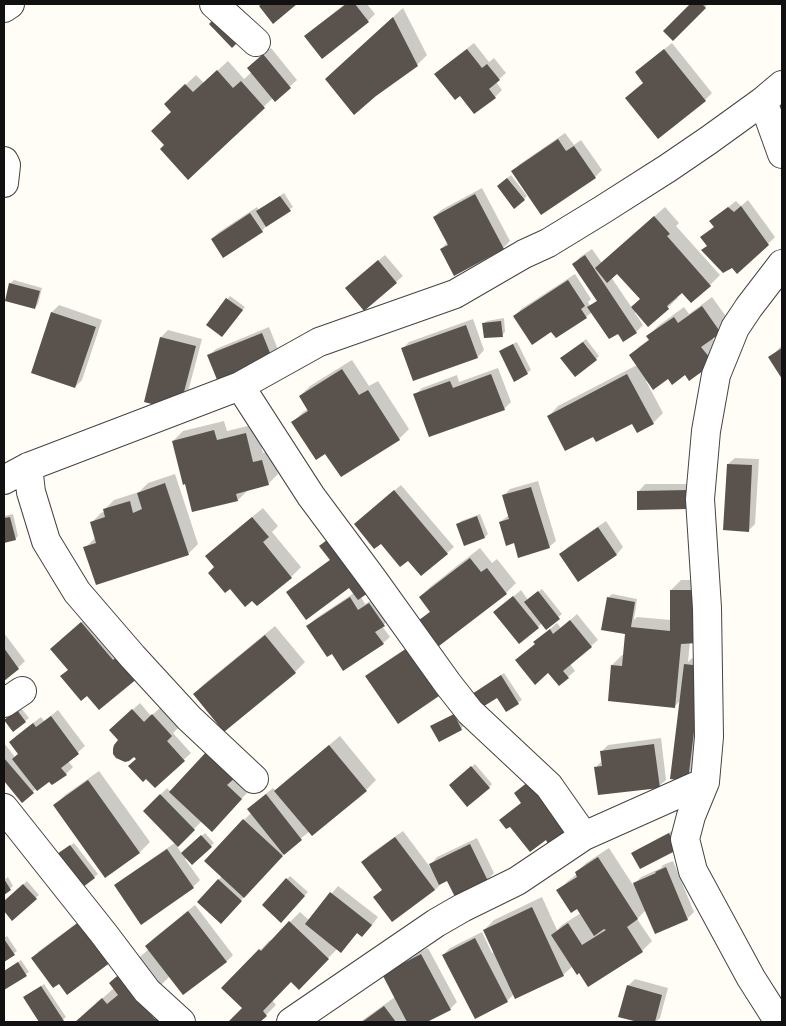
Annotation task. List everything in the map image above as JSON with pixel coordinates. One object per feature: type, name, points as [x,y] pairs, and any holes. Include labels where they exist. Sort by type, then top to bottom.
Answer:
[{"type":"street","points":[[4,8],[10,4]]},
{"type":"street","points":[[214,4],[256,42]]},
{"type":"street","points":[[4,480],[28,467],[240,386],[319,342],[455,294],[524,254],[548,243],[668,168],[773,93],[782,154]]},
{"type":"street","points":[[4,161],[6,165],[4,183]]},
{"type":"street","points":[[779,1022],[751,978],[694,871],[685,838],[691,816],[705,782],[709,737],[707,608],[700,499],[706,431],[716,375],[736,328],[749,307],[782,264]]},
{"type":"street","points":[[240,386],[311,496],[448,684],[470,712],[549,786],[584,836]]},
{"type":"street","points":[[28,467],[31,492],[46,541],[77,592],[189,718],[254,779]]},
{"type":"street","points":[[291,1022],[436,923],[517,881],[584,836],[705,782]]},
{"type":"street","points":[[4,808],[147,991],[181,1022]]},
{"type":"building","points":[[262,4],[297,4],[273,24],[259,6]]},
{"type":"building","points":[[346,4],[355,4],[369,22],[322,59],[304,36]]},
{"type":"building","points":[[690,4],[702,4],[706,8],[673,41],[663,31]]},
{"type":"building","points":[[217,16],[240,40],[232,48],[209,24]]},
{"type":"building","points":[[393,17],[418,66],[376,96],[354,115],[325,79]]},
{"type":"building","points":[[467,49],[482,68],[487,64],[500,80],[489,89],[496,98],[474,114],[460,96],[455,100],[434,74]]},
{"type":"building","points":[[664,49],[706,101],[658,139],[625,98],[643,83],[635,72]]},
{"type":"building","points":[[263,54],[291,88],[275,102],[247,68]]},
{"type":"building","points":[[217,70],[233,88],[241,81],[265,108],[188,180],[160,149],[164,145],[151,131],[171,112],[164,104],[185,84],[193,92]]},
{"type":"building","points":[[558,139],[566,151],[574,146],[596,178],[541,215],[511,171]]},
{"type":"building","points":[[507,178],[525,200],[514,209],[497,186]]},
{"type":"building","points":[[475,194],[504,249],[454,276],[440,249],[448,245],[433,217]]},
{"type":"building","points":[[280,196],[291,211],[266,227],[256,211]]},
{"type":"building","points":[[741,206],[769,245],[737,274],[732,268],[723,273],[701,250],[707,246],[700,237],[714,227],[709,221],[728,207],[734,212]]},
{"type":"building","points":[[250,213],[263,232],[223,258],[211,239]]},
{"type":"building","points":[[654,216],[670,234],[667,236],[711,286],[691,303],[682,293],[667,306],[669,309],[648,327],[631,307],[640,299],[617,274],[607,283],[595,268]]},
{"type":"building","points":[[585,255],[637,333],[623,342],[618,334],[609,339],[587,307],[597,301],[572,264]]},
{"type":"building","points":[[378,260],[397,283],[364,311],[345,288]]},
{"type":"building","points":[[568,280],[585,306],[581,309],[587,318],[556,338],[551,332],[532,345],[513,316]]},
{"type":"building","points":[[9,283],[40,291],[35,309],[5,301]]},
{"type":"building","points":[[226,298],[243,310],[222,337],[206,325]]},
{"type":"building","points":[[702,306],[721,333],[701,347],[714,363],[689,381],[685,375],[672,385],[668,379],[653,390],[629,355],[649,340],[646,336],[674,317],[678,323]]},
{"type":"building","points":[[51,312],[96,327],[75,388],[31,373]]},
{"type":"building","points":[[501,321],[503,337],[484,338],[482,323]]},
{"type":"building","points":[[466,325],[478,358],[413,381],[401,348]]},
{"type":"building","points":[[262,333],[277,370],[222,392],[207,355]]},
{"type":"building","points":[[160,337],[196,346],[179,411],[144,402]]},
{"type":"building","points":[[583,342],[597,360],[575,377],[560,358]]},
{"type":"building","points":[[513,344],[528,374],[514,382],[499,351]]},
{"type":"building","points":[[782,348],[782,379],[768,357]]},
{"type":"building","points":[[342,369],[359,395],[368,390],[400,440],[341,477],[325,454],[316,460],[291,422],[308,411],[299,396]]},
{"type":"building","points":[[491,374],[505,410],[429,437],[413,394],[450,381],[453,388]]},
{"type":"building","points":[[627,374],[654,424],[637,433],[632,424],[596,442],[593,437],[565,451],[547,416]]},
{"type":"building","points":[[214,430],[217,440],[246,433],[253,462],[262,460],[269,485],[236,494],[238,501],[192,512],[172,441]]},
{"type":"building","points":[[727,464],[752,465],[749,532],[723,530]]},
{"type":"building","points":[[165,483],[189,555],[96,585],[83,547],[96,543],[90,522],[105,517],[103,509],[130,501],[133,513],[142,509],[137,493]]},
{"type":"building","points":[[531,487],[550,548],[518,558],[514,543],[506,546],[499,522],[509,519],[502,495]]},
{"type":"building","points":[[394,490],[448,554],[421,576],[408,561],[400,567],[381,544],[374,549],[354,524]]},
{"type":"building","points":[[688,490],[688,509],[637,510],[637,491]]},
{"type":"building","points":[[477,516],[485,538],[464,546],[456,524]]},
{"type":"building","points":[[10,517],[16,540],[4,543],[4,518]]},
{"type":"building","points":[[252,517],[269,537],[263,542],[292,578],[257,606],[252,601],[245,607],[230,589],[225,593],[208,573],[214,567],[205,556]]},
{"type":"building","points":[[598,527],[617,555],[578,582],[559,554]]},
{"type":"building","points":[[335,534],[375,588],[358,600],[349,588],[306,620],[286,592],[330,560],[319,546]]},
{"type":"building","points":[[470,558],[481,572],[487,568],[507,594],[439,646],[419,620],[430,612],[419,597]]},
{"type":"building","points":[[670,590],[698,590],[698,643],[681,644],[675,708],[608,701],[611,665],[622,666],[625,634],[601,630],[607,597],[635,602],[631,627],[670,631]]},
{"type":"building","points":[[538,591],[560,619],[546,630],[524,602]]},
{"type":"building","points":[[513,596],[539,628],[519,644],[493,612]]},
{"type":"building","points":[[350,597],[358,610],[369,603],[385,626],[375,632],[384,644],[343,671],[332,654],[327,657],[306,626]]},
{"type":"building","points":[[570,620],[592,647],[563,671],[569,678],[559,686],[548,673],[535,685],[515,660],[535,644],[533,642],[550,629],[553,634]]},
{"type":"building","points":[[81,622],[113,660],[119,655],[138,678],[99,710],[87,696],[81,701],[60,676],[68,670],[50,649]]},
{"type":"building","points":[[265,635],[296,673],[224,732],[193,694]]},
{"type":"building","points":[[4,648],[19,669],[4,681]]},
{"type":"building","points":[[407,648],[439,696],[398,724],[365,676]]},
{"type":"building","points":[[684,664],[702,666],[688,781],[670,779]]},
{"type":"building","points":[[501,675],[519,704],[506,712],[497,698],[481,708],[472,694]]},
{"type":"building","points":[[132,709],[144,722],[152,714],[172,736],[167,741],[185,761],[155,788],[146,779],[143,782],[128,766],[136,759],[134,757],[125,762],[116,758],[113,754],[114,745],[118,740],[109,730]]},
{"type":"building","points":[[17,710],[26,722],[13,732],[4,720]]},
{"type":"building","points":[[454,714],[462,730],[439,742],[430,726]]},
{"type":"building","points":[[51,716],[79,754],[61,768],[67,775],[52,785],[49,782],[37,791],[12,759],[18,754],[9,742],[33,723],[36,727]]},
{"type":"building","points":[[654,744],[660,788],[598,795],[594,767],[602,766],[600,751]]},
{"type":"building","points":[[329,745],[367,791],[312,836],[274,791]]},
{"type":"building","points":[[208,750],[236,777],[227,785],[242,799],[212,832],[169,792]]},
{"type":"building","points":[[4,758],[34,793],[22,803],[4,781]]},
{"type":"building","points":[[471,766],[490,788],[467,807],[449,785]]},
{"type":"building","points":[[533,778],[571,828],[548,844],[546,840],[530,852],[510,827],[506,829],[499,820],[521,803],[514,793]]},
{"type":"building","points":[[88,780],[140,853],[105,878],[53,805]]},
{"type":"building","points":[[160,794],[195,830],[178,847],[143,811]]},
{"type":"building","points":[[266,794],[302,840],[284,855],[247,809]]},
{"type":"building","points":[[243,819],[283,856],[244,898],[204,861]]},
{"type":"building","points":[[669,833],[677,850],[640,869],[631,853]]},
{"type":"building","points":[[201,835],[212,847],[192,865],[181,853]]},
{"type":"building","points":[[395,837],[435,890],[392,922],[373,897],[382,890],[361,862]]},
{"type":"building","points":[[470,844],[488,881],[455,897],[447,881],[439,885],[429,864]]},
{"type":"building","points":[[70,845],[95,878],[83,887],[57,854]]},
{"type":"building","points":[[167,849],[194,888],[141,925],[114,885]]},
{"type":"building","points":[[598,857],[638,919],[627,927],[643,952],[588,987],[579,973],[577,975],[551,935],[568,923],[582,945],[606,930],[604,929],[594,936],[577,909],[571,913],[556,890],[577,877],[575,872]]},
{"type":"building","points":[[666,867],[688,920],[655,934],[633,883]]},
{"type":"building","points":[[286,878],[305,896],[281,923],[262,905]]},
{"type":"building","points":[[4,879],[11,890],[4,895]]},
{"type":"building","points":[[218,879],[242,901],[221,924],[197,902]]},
{"type":"building","points":[[23,884],[37,899],[12,921],[4,911],[4,901]]},
{"type":"building","points":[[330,892],[372,925],[362,937],[357,933],[341,953],[305,924]]},
{"type":"building","points":[[532,907],[564,976],[515,999],[483,930]]},
{"type":"building","points":[[188,911],[227,962],[183,995],[145,946]]},
{"type":"building","points":[[80,921],[111,962],[67,995],[59,984],[53,988],[31,958]]},
{"type":"building","points":[[289,921],[329,959],[299,990],[291,982],[263,1011],[267,1016],[260,1022],[228,1022],[242,1008],[221,988],[259,949],[261,951]]},
{"type":"building","points":[[475,938],[508,1002],[475,1019],[442,955]]},
{"type":"building","points":[[4,939],[15,955],[4,962]]},
{"type":"building","points":[[421,954],[451,1010],[427,1022],[407,1022],[382,974]]},
{"type":"building","points":[[137,959],[141,1003],[155,1019],[164,1012],[173,1022],[75,1022],[102,998],[107,1004],[118,995],[109,983]]},
{"type":"building","points":[[18,962],[27,976],[4,990],[4,971]]},
{"type":"building","points":[[627,985],[662,995],[655,1022],[638,1022],[618,1017]]},
{"type":"building","points":[[41,986],[64,1021],[39,1022],[23,997]]},
{"type":"building","points":[[384,1006],[396,1022],[362,1022]]}]
